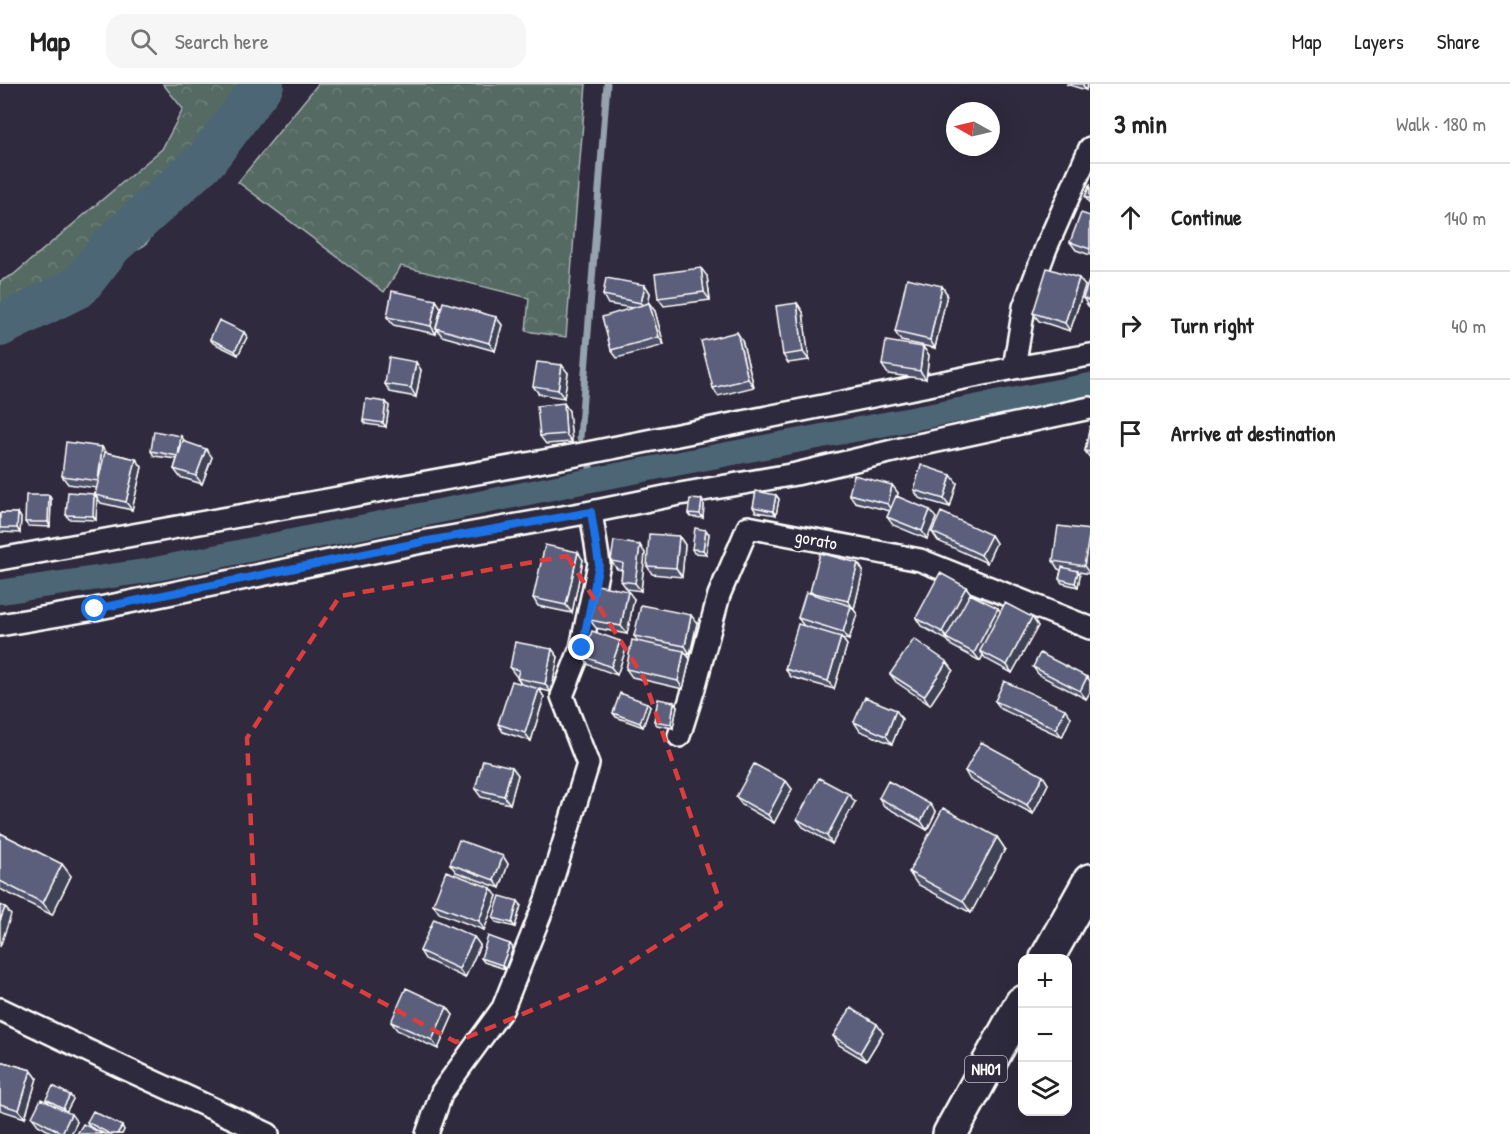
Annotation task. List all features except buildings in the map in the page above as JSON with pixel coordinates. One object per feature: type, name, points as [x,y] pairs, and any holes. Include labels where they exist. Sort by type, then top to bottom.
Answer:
[{"type":"highway","points":[[1049,954],[1090,881]]},
{"type":"highway","name":"NH01","points":[[950,1134],[1020,1008]]},
{"type":"street","points":[[1014,369],[1024,308],[1046,248],[1090,148]]},
{"type":"street","points":[[0,559],[576,455],[1090,355]]},
{"type":"street","points":[[0,625],[95,609],[422,542],[796,474],[1090,408]]},
{"type":"street","points":[[427,1134],[442,1092],[503,1008],[546,900],[588,764],[562,696],[582,648],[599,564],[591,512]]},
{"type":"street","name":"gorato","points":[[679,736],[719,595],[748,527],[920,560],[1090,628]]},
{"type":"street","points":[[0,1009],[268,1134]]},
{"type":"highlighted area","points":[[567,556],[644,678],[721,905],[601,981],[456,1042],[256,935],[247,738],[340,596]]},
{"type":"green space","points":[[163,84],[244,84],[196,177],[145,245],[92,275],[0,316],[0,281],[13,275],[162,149],[183,109]]},
{"type":"green space","points":[[318,84],[586,84],[566,337],[526,331],[529,298],[401,266],[384,292],[238,182]]},
{"type":"waterway","points":[[0,326],[79,287],[111,246],[207,159],[263,84]]},
{"type":"waterway","points":[[580,438],[607,84]]},
{"type":"waterway","points":[[0,592],[146,571],[591,480],[1090,385]]},
{"type":"waterway","points":[[590,466],[591,480]]},
{"type":"route","points":[[95,609],[422,542],[591,512],[599,564],[582,648]]}]
